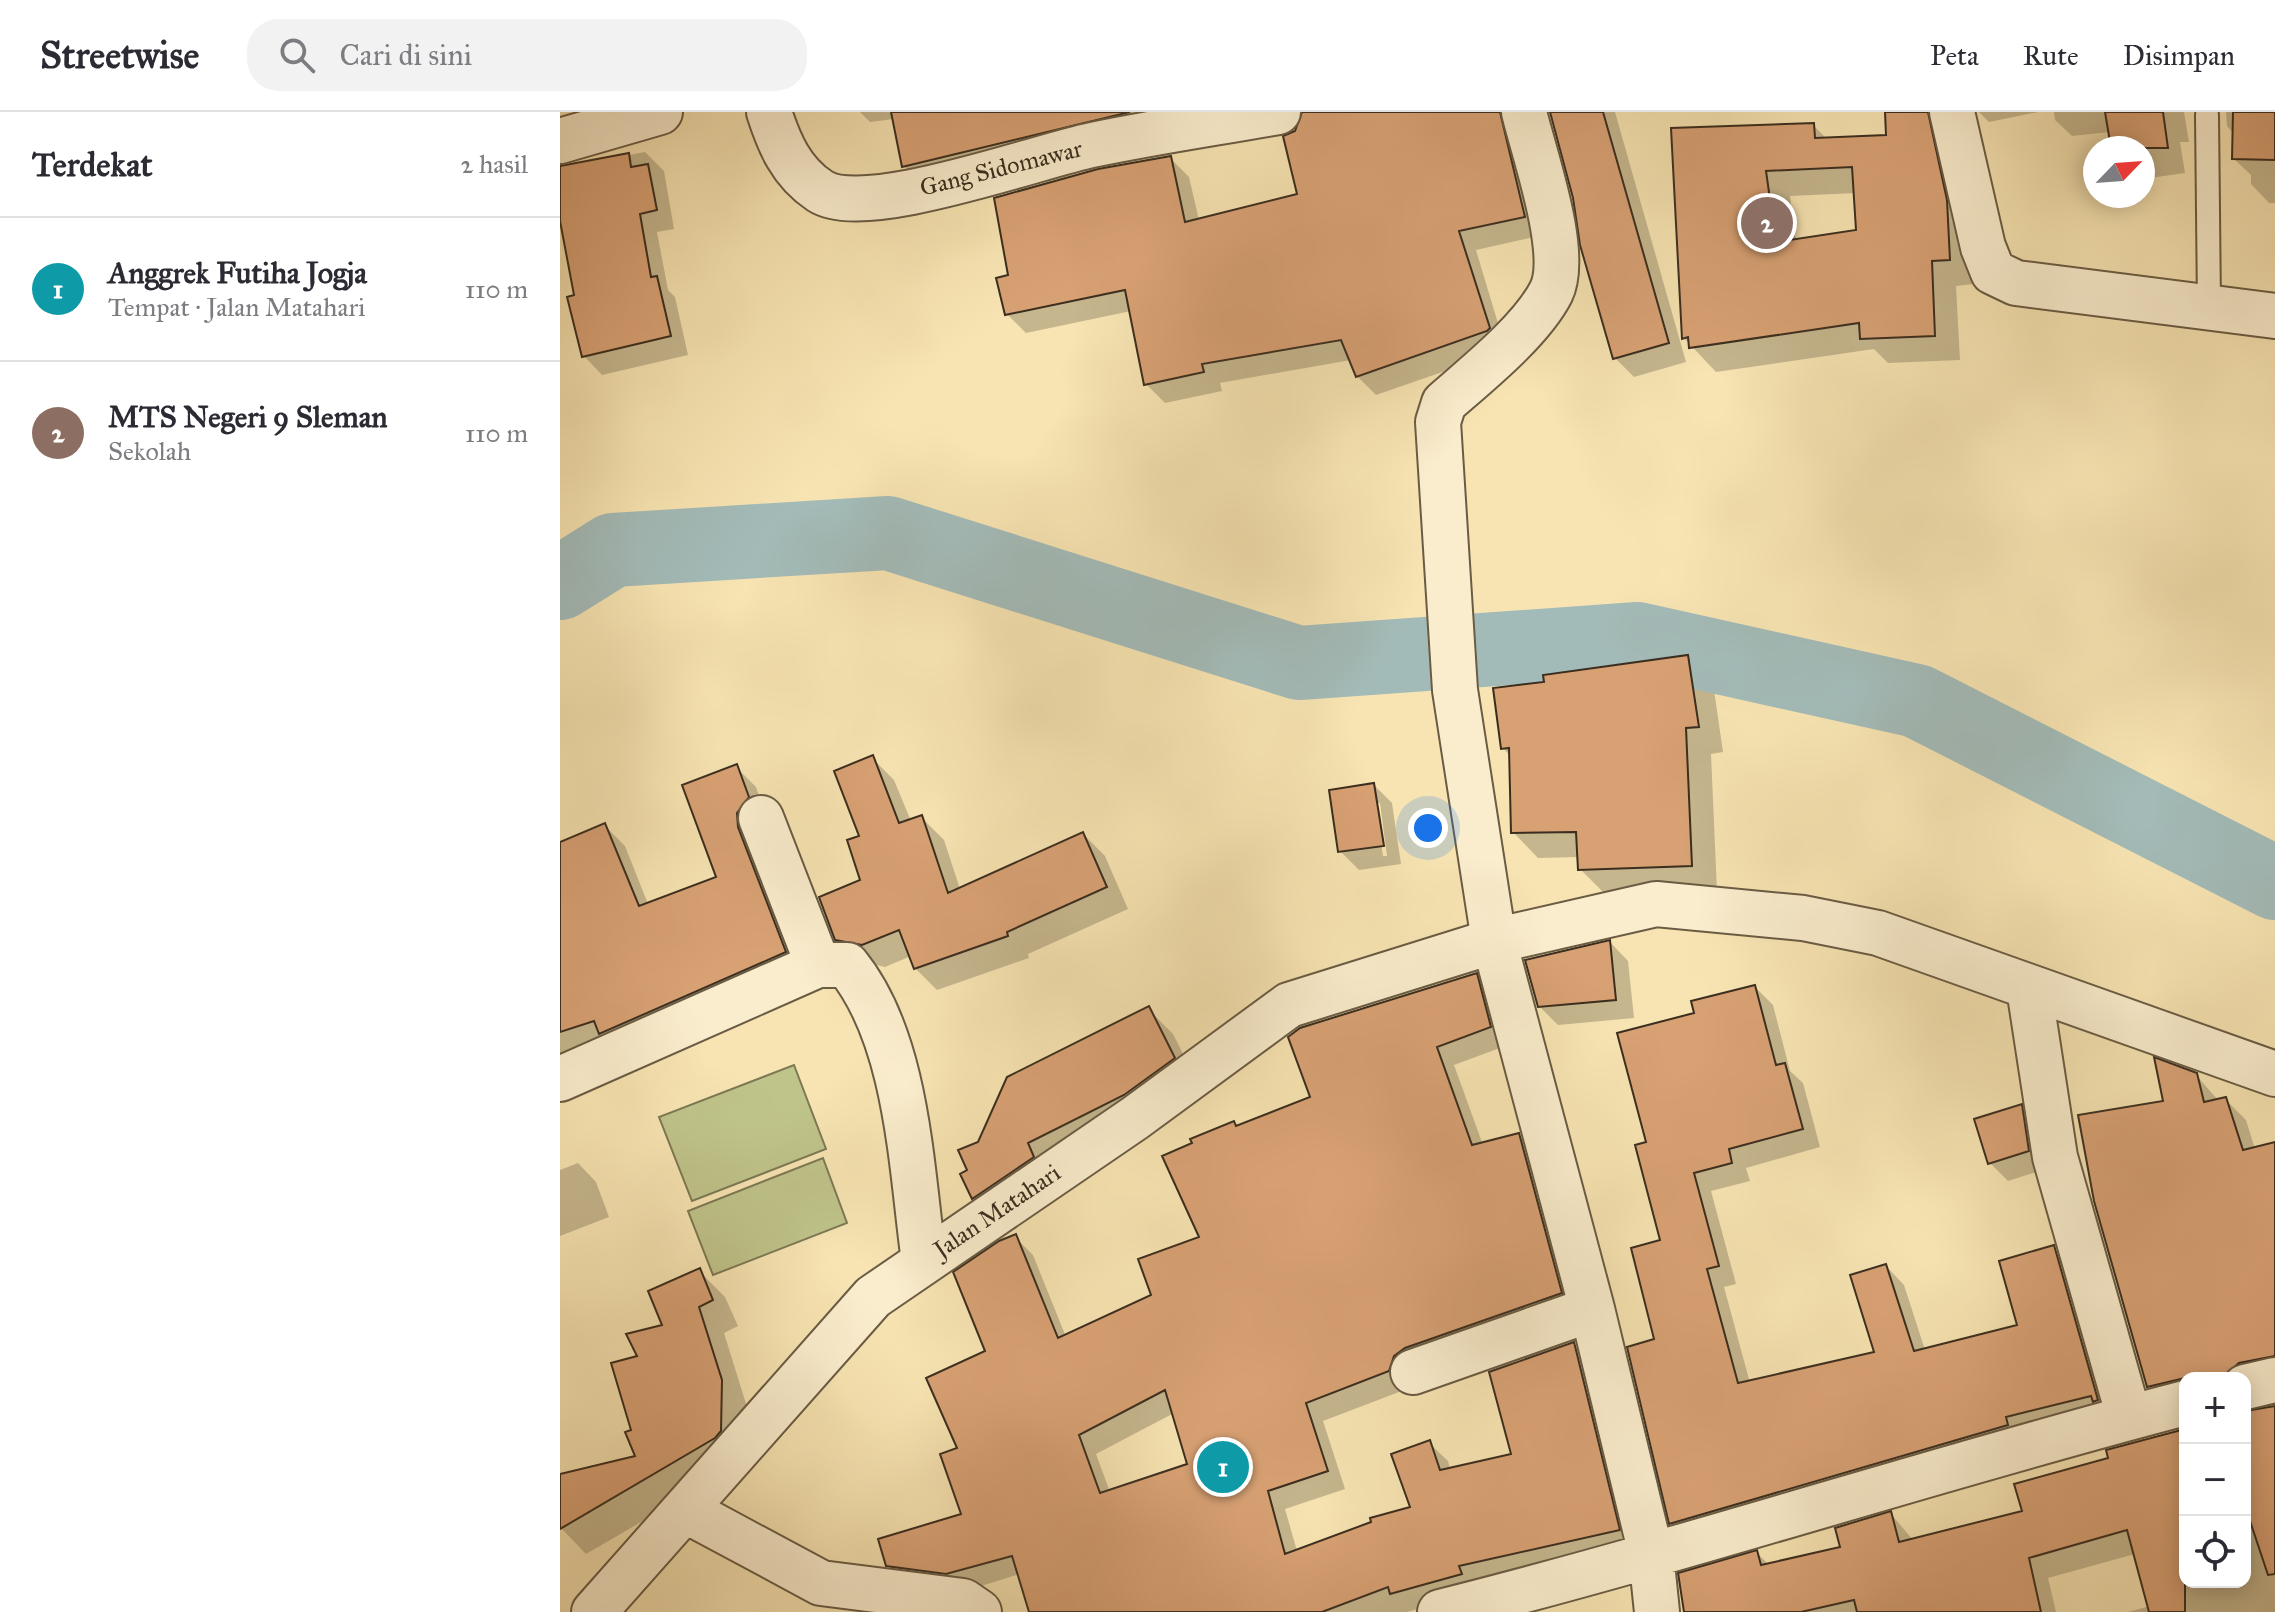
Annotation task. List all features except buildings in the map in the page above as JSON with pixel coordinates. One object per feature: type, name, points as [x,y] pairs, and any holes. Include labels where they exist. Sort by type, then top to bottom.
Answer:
[{"type":"street","points":[[561,136],[660,112]]},
{"type":"street","name":"Gang Sidomawar","points":[[769,112],[783,155],[822,193],[875,199],[938,187],[1086,128],[1278,112]]},
{"type":"street","points":[[1524,112],[1558,263],[1552,291],[1530,320],[1444,403],[1438,422],[1447,609],[1455,690],[1494,941],[1592,1309],[1651,1554],[1657,1612]]},
{"type":"street","points":[[1952,112],[1983,247],[1993,272],[2016,283],[2275,316]]},
{"type":"street","points":[[761,818],[818,965]]},
{"type":"street","name":"Jalan Matahari","points":[[594,1612],[687,1511],[873,1297],[1135,1118],[1289,1005],[1494,941],[1656,904],[1803,918],[1878,933],[2275,1074]]},
{"type":"street","points":[[560,1079],[818,965],[847,965],[868,991],[898,1081],[924,1261]]},
{"type":"street","points":[[2029,988],[2055,1157],[2129,1417]]},
{"type":"street","points":[[1413,1372],[1592,1309]]},
{"type":"street","points":[[2251,1386],[2275,1380]]},
{"type":"street","points":[[1440,1612],[1651,1554],[1992,1453],[2179,1404]]},
{"type":"street","points":[[687,1511],[821,1583],[963,1601],[979,1612]]},
{"type":"lane","points":[[2207,115],[2209,307]]},
{"type":"green space","points":[[794,1065],[826,1149],[692,1201],[659,1117]]},
{"type":"green space","points":[[823,1158],[847,1223],[713,1275],[688,1211]]},
{"type":"waterway","points":[[560,583],[613,550],[888,533],[1299,663],[1638,639],[1917,701],[2275,883]]},
{"type":"place","name":"MTS Negeri 9 Sleman","points":[[1767,223]]},
{"type":"place","name":"Anggrek Futiha Jogja","points":[[1223,1467]]}]
